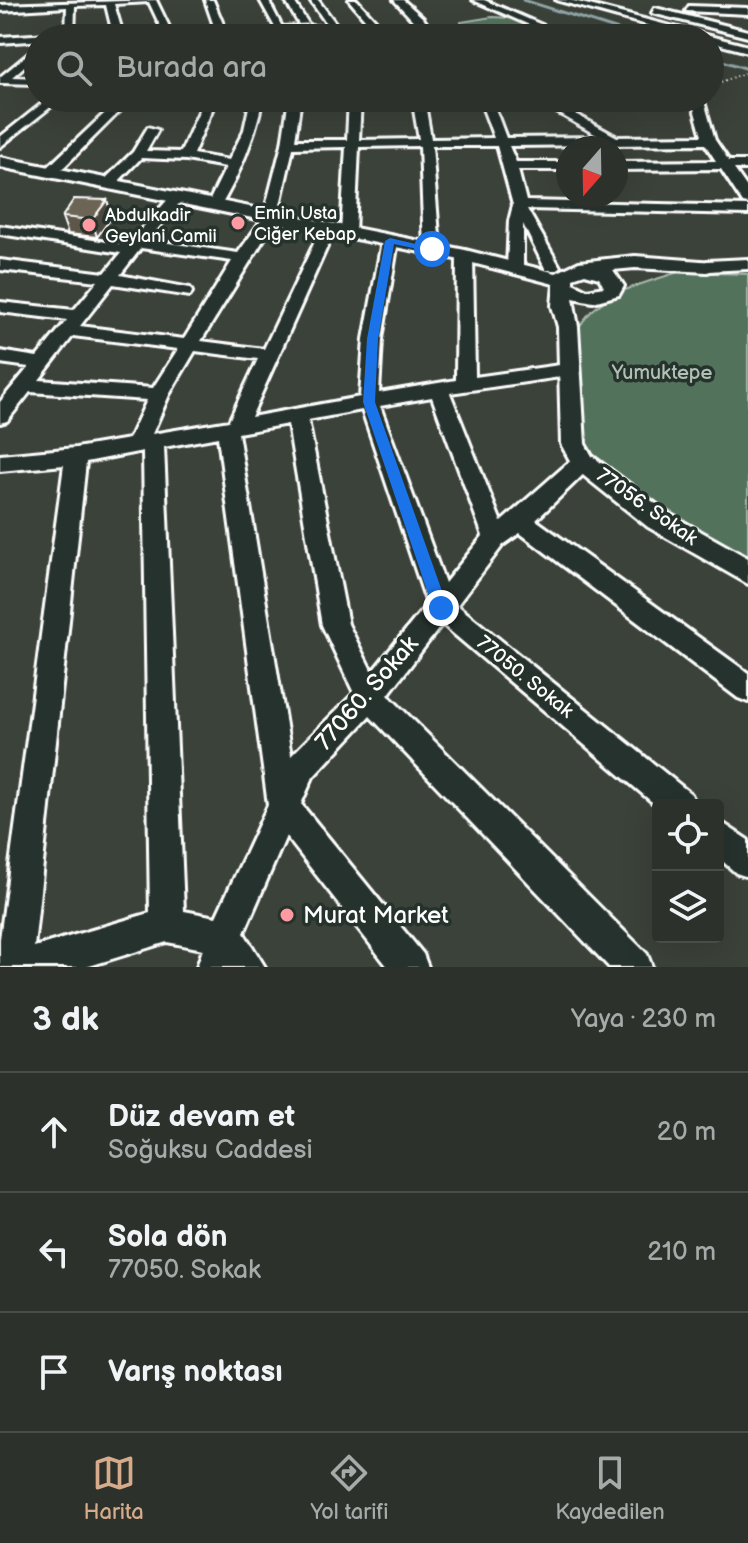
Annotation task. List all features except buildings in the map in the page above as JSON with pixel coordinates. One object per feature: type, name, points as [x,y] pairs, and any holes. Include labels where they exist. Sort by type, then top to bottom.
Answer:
[{"type":"street","points":[[0,8],[30,11],[54,2],[150,0],[163,24]]},
{"type":"street","points":[[209,0],[218,24]]},
{"type":"street","points":[[264,0],[277,24]]},
{"type":"street","points":[[289,0],[304,24]]},
{"type":"street","points":[[314,0],[332,24]]},
{"type":"street","points":[[353,0],[374,24]]},
{"type":"street","points":[[398,0],[422,24]]},
{"type":"street","points":[[477,0],[534,24]]},
{"type":"street","points":[[560,0],[651,24]]},
{"type":"street","points":[[743,0],[748,3]]},
{"type":"street","points":[[109,2],[115,24]]},
{"type":"street","points":[[71,4],[71,24]]},
{"type":"street","points":[[637,7],[748,11]]},
{"type":"street","points":[[650,10],[708,24]]},
{"type":"street","points":[[724,28],[745,33],[748,21]]},
{"type":"street","points":[[1,41],[24,34]]},
{"type":"street","points":[[724,43],[748,49]]},
{"type":"street","points":[[2,80],[24,61]]},
{"type":"street","points":[[2,80],[24,81]]},
{"type":"street","points":[[0,143],[39,112]]},
{"type":"street","points":[[51,172],[113,112]]},
{"type":"street","points":[[186,156],[207,112]]},
{"type":"street","points":[[167,925],[145,442],[159,395],[242,258],[270,218],[274,134],[264,112]]},
{"type":"street","points":[[214,206],[236,165],[274,134],[287,112]]},
{"type":"street","points":[[348,233],[355,112]]},
{"type":"street","points":[[420,112],[426,143],[432,249]]},
{"type":"street","points":[[490,112],[511,166],[520,209],[561,276],[586,296],[608,293],[668,270],[748,264]]},
{"type":"street","points":[[563,112],[607,136]]},
{"type":"street","points":[[701,112],[709,140],[729,166],[748,200]]},
{"type":"street","points":[[108,184],[138,154],[152,130]]},
{"type":"street","points":[[274,134],[354,144],[556,142]]},
{"type":"street","points":[[628,141],[709,140]]},
{"type":"street","points":[[138,154],[186,156],[236,165]]},
{"type":"street","points":[[0,162],[561,276],[587,268],[635,262],[707,266]]},
{"type":"street","points":[[628,166],[748,165]]},
{"type":"street","points":[[511,166],[556,166]]},
{"type":"street","points":[[0,414],[134,246],[176,199]]},
{"type":"street","points":[[520,209],[748,210]]},
{"type":"street","points":[[515,268],[516,221],[520,209]]},
{"type":"street","points":[[328,229],[232,427],[284,808],[410,967]]},
{"type":"street","points":[[0,230],[242,258]]},
{"type":"street","points":[[390,241],[373,339],[369,402],[441,608]]},
{"type":"street","points":[[465,256],[466,384]]},
{"type":"street","points":[[0,265],[109,278],[184,292]]},
{"type":"street","points":[[568,327],[614,286],[609,276],[587,268]]},
{"type":"street","name":"77056. Sokak","points":[[561,276],[562,306],[568,327],[567,370],[573,444],[583,462],[658,520],[748,572]]},
{"type":"street","points":[[0,307],[189,344],[268,355]]},
{"type":"street","points":[[0,357],[41,363]]},
{"type":"street","points":[[0,463],[76,456],[466,384],[567,370]]},
{"type":"street","points":[[26,385],[159,395]]},
{"type":"street","points":[[439,390],[495,538]]},
{"type":"street","points":[[297,415],[335,625],[370,696],[634,967]]},
{"type":"street","points":[[14,967],[76,456]]},
{"type":"street","name":"77060. Sokak","points":[[220,952],[302,766],[370,696],[495,538],[520,521],[583,462]]},
{"type":"street","points":[[520,521],[748,689]]},
{"type":"street","name":"77050. Sokak","points":[[441,608],[673,799]]},
{"type":"street","points":[[724,841],[748,861]]},
{"type":"street","points":[[28,967],[167,925],[247,967]]},
{"type":"path","points":[[724,80],[748,72]]},
{"type":"green space","points":[[492,17],[512,18],[526,24],[461,24]]},
{"type":"green space","name":"Yumuktepe","points":[[679,272],[748,274],[748,563],[695,535],[594,462],[584,448],[574,338],[582,323],[604,301],[618,293]]},
{"type":"waterway","points":[[523,0],[599,24]]},
{"type":"waterway","points":[[724,61],[748,69]]},
{"type":"place","name":"Emin Usta Ciğer Kebap","points":[[238,223]]},
{"type":"place","name":"Abdulkadir Geylani Camii","points":[[89,225]]},
{"type":"place","name":"Murat Market","points":[[287,915]]},
{"type":"route","points":[[432,249],[390,241],[373,339],[369,402],[441,608]]}]
